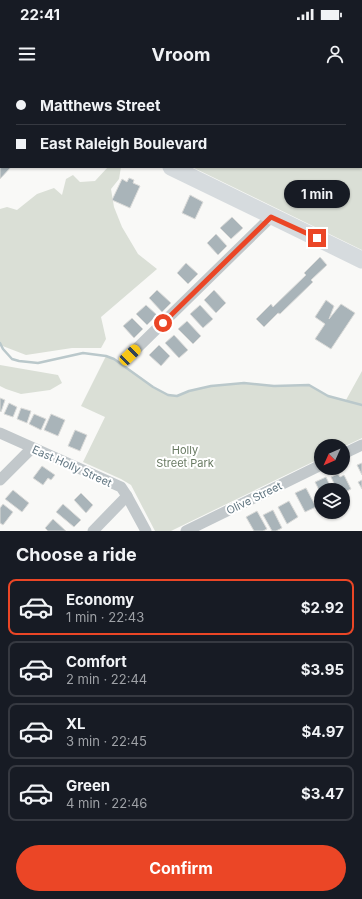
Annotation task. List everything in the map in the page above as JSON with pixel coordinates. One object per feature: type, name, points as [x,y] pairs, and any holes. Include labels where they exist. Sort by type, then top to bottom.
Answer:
[{"type":"main road","points":[[173,168],[362,260]]},
{"type":"street","points":[[130,355],[271,217]]},
{"type":"street","name":"East Holly Street","points":[[0,433],[121,487],[146,531]]},
{"type":"street","points":[[350,451],[362,445]]},
{"type":"street","points":[[0,480],[32,448]]},
{"type":"street","name":"Olive Street","points":[[186,531],[314,468]]},
{"type":"street","points":[[93,531],[127,496]]},
{"type":"green space","points":[[107,168],[121,168],[119,179],[111,189],[114,207],[122,227],[138,254],[157,269],[101,317],[106,339],[101,348],[72,348],[26,355],[0,345],[0,209],[7,207],[17,210],[37,194],[54,188],[62,195],[66,179],[73,175],[80,182],[95,181]]},
{"type":"green space","points":[[194,168],[362,168],[362,250]]},
{"type":"green space","name":"Holly Street Park","points":[[106,356],[114,359],[153,387],[168,395],[177,396],[189,391],[211,386],[252,383],[274,386],[309,385],[328,396],[346,400],[362,371],[362,438],[350,444],[350,439],[314,439],[314,461],[171,531],[155,531],[131,485],[83,462],[105,417],[81,406]]},
{"type":"green space","points":[[0,365],[58,375],[62,383],[50,390],[21,394],[0,386]]},
{"type":"building","points":[[0,168],[10,168],[0,179]]},
{"type":"building","points":[[129,178],[134,180],[133,183],[140,186],[130,208],[112,200],[122,179],[127,182]]},
{"type":"building","points":[[190,195],[203,202],[195,219],[182,213]]},
{"type":"building","points":[[232,217],[243,228],[231,239],[220,228]]},
{"type":"building","points":[[216,234],[227,246],[218,255],[207,243]]},
{"type":"building","points":[[320,257],[327,265],[311,280],[313,282],[280,314],[278,313],[264,327],[256,319],[271,304],[273,307],[306,275],[304,273]]},
{"type":"building","points":[[186,263],[198,274],[188,284],[177,273]]},
{"type":"building","points":[[157,290],[171,303],[162,312],[149,298]]},
{"type":"building","points":[[214,290],[226,303],[216,313],[204,300]]},
{"type":"building","points":[[326,300],[334,306],[329,319],[341,304],[355,313],[331,349],[315,339],[325,324],[315,317]]},
{"type":"building","points":[[146,305],[157,315],[147,325],[136,314]]},
{"type":"building","points":[[200,305],[213,319],[203,328],[190,314]]},
{"type":"building","points":[[132,318],[143,329],[134,338],[123,326]]},
{"type":"building","points":[[187,321],[201,336],[193,344],[178,329]]},
{"type":"building","points":[[174,335],[188,350],[179,358],[165,343]]},
{"type":"building","points":[[159,345],[170,356],[161,366],[149,355]]},
{"type":"building","points":[[0,398],[5,400],[1,412],[0,411]]},
{"type":"building","points":[[9,403],[17,407],[13,417],[4,414]]},
{"type":"building","points":[[21,408],[31,411],[27,423],[17,419]]},
{"type":"building","points":[[34,414],[46,419],[41,430],[29,424]]},
{"type":"building","points":[[51,414],[65,420],[58,436],[44,430]]},
{"type":"building","points":[[75,430],[87,435],[80,451],[68,446]]},
{"type":"building","points":[[362,463],[362,475],[357,465]]},
{"type":"building","points":[[42,466],[55,475],[51,480],[48,478],[43,485],[33,478]]},
{"type":"building","points":[[339,475],[340,477],[344,475],[348,483],[334,483],[331,477]]},
{"type":"building","points":[[326,477],[329,483],[316,483]]},
{"type":"building","points":[[362,480],[362,489],[358,482]]},
{"type":"building","points":[[306,488],[314,503],[314,508],[305,512],[295,493]]},
{"type":"building","points":[[13,490],[29,503],[22,512],[5,499]]},
{"type":"building","points":[[81,493],[93,505],[86,513],[74,500]]},
{"type":"building","points":[[289,501],[298,517],[287,524],[278,507]]},
{"type":"building","points":[[3,504],[13,512],[3,525],[0,523],[0,508]]},
{"type":"building","points":[[63,504],[81,520],[74,527],[56,512]]},
{"type":"building","points":[[273,510],[282,528],[276,531],[272,531],[263,515]]},
{"type":"building","points":[[257,511],[267,529],[263,531],[254,531],[246,517]]},
{"type":"building","points":[[53,519],[66,531],[48,531],[45,528]]},
{"type":"waterway","points":[[0,343],[12,359],[19,361],[38,363],[83,353],[106,356],[114,359],[153,387],[168,395],[177,396],[189,391],[211,386],[244,383],[274,386],[309,385],[328,396],[362,405]]},
{"type":"route","points":[[163,323],[271,217],[317,238]]}]
